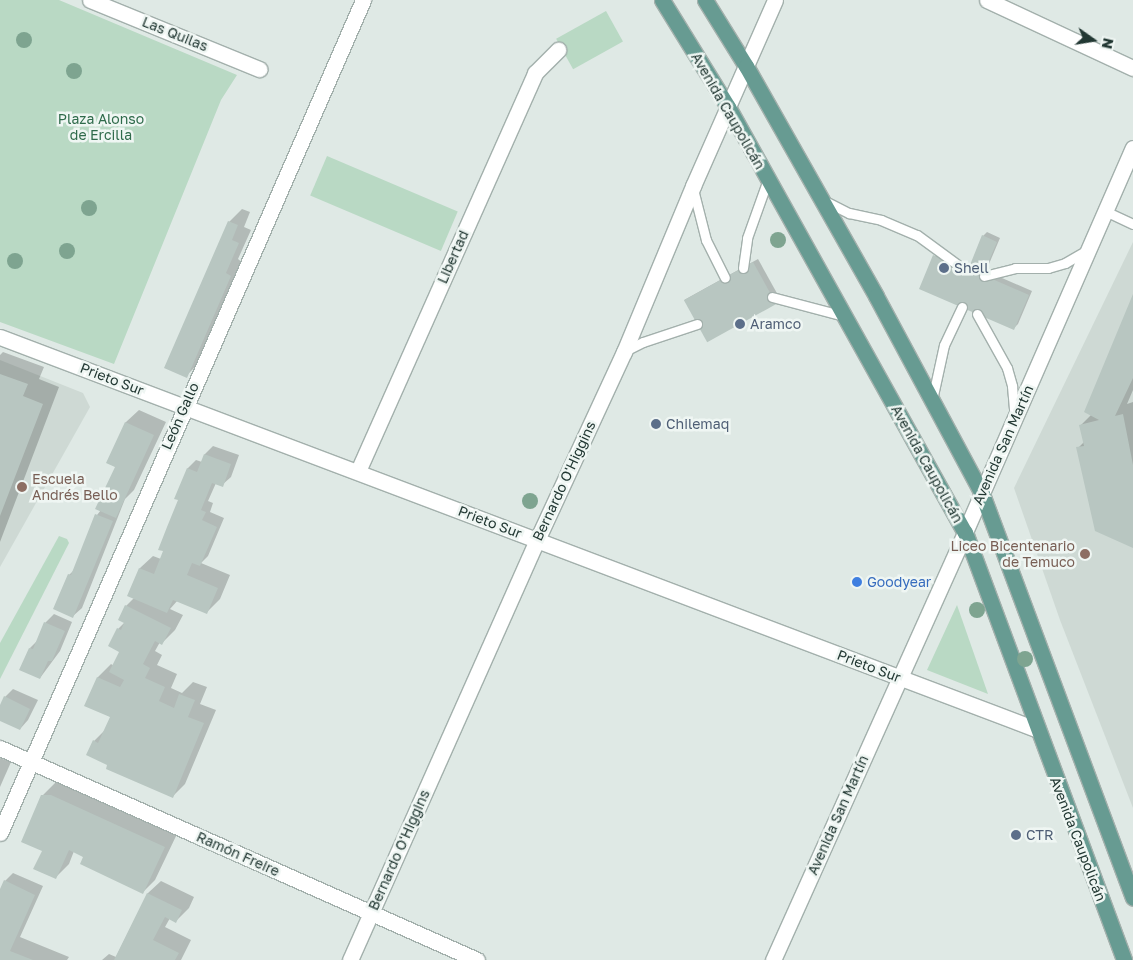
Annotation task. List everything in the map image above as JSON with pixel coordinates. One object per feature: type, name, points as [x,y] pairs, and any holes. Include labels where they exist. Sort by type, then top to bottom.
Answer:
[{"type":"main road","name":"Avenida Caupolicán","points":[[662,0],[728,107],[965,532],[1036,729],[1124,960]]},
{"type":"main road","points":[[705,0],[746,66],[932,400],[982,494],[1133,898]]},
{"type":"street","name":"Las Quilas","points":[[90,0],[259,69]]},
{"type":"street","name":"León Gallo","points":[[0,833],[363,0]]},
{"type":"street","name":"Bernardo O'Higgins","points":[[350,960],[537,540],[624,352],[693,186],[775,0]]},
{"type":"street","points":[[987,0],[1133,68]]},
{"type":"street","name":"Libertad","points":[[358,471],[535,73],[558,50]]},
{"type":"street","name":"Avenida San Martín","points":[[773,960],[982,494],[1133,148]]},
{"type":"street","name":"Prieto Sur","points":[[0,337],[1036,729]]},
{"type":"street","name":"Ramón Freire","points":[[0,748],[477,960]]},
{"type":"lane","points":[[743,268],[747,238],[768,179]]},
{"type":"lane","points":[[693,186],[706,240],[725,278]]},
{"type":"lane","points":[[820,198],[849,213],[881,220],[917,235],[958,265]]},
{"type":"lane","points":[[1105,212],[1133,224]]},
{"type":"lane","points":[[984,276],[1015,268],[1048,268],[1065,263],[1088,250]]},
{"type":"lane","points":[[772,297],[844,316]]},
{"type":"lane","points":[[932,400],[944,345],[962,307]]},
{"type":"lane","points":[[977,314],[1007,368],[1012,386],[1014,421]]},
{"type":"lane","points":[[624,352],[643,342],[697,324]]},
{"type":"shaded area","name":"Liceo Bicentenario de Temuco","points":[[1133,242],[1133,808],[1060,620],[1014,488]]},
{"type":"shaded area","name":"Escuela Andrés Bello","points":[[0,360],[83,393],[90,407],[0,567]]},
{"type":"green space","name":"Plaza Alonso de Ercilla","points":[[0,0],[59,0],[237,75],[221,100],[114,364],[0,322]]},
{"type":"green space","points":[[606,11],[623,42],[573,69],[556,39]]},
{"type":"green space","points":[[327,156],[458,211],[441,251],[310,196]]},
{"type":"green space","points":[[59,536],[67,539],[69,543],[0,679],[0,643]]},
{"type":"green space","points":[[957,605],[988,694],[927,670]]},
{"type":"building","points":[[228,221],[238,225],[232,240],[239,243],[226,273],[231,276],[187,378],[164,368]]},
{"type":"building","points":[[982,235],[997,242],[983,275],[1029,295],[1014,330],[919,289],[933,255],[968,270]]},
{"type":"building","points":[[753,262],[776,304],[707,342],[684,300]]},
{"type":"building","points":[[1133,294],[1133,378],[1115,416],[1123,414],[1133,465],[1133,548],[1095,531],[1076,447],[1084,446],[1079,425],[1099,420],[1084,412]]},
{"type":"building","points":[[0,374],[28,384],[23,396],[43,404],[0,516]]},
{"type":"building","points":[[125,422],[154,435],[116,518],[95,509],[115,467],[106,463]]},
{"type":"building","points":[[204,454],[231,464],[223,487],[212,483],[201,510],[206,512],[202,520],[217,527],[200,566],[192,563],[187,575],[218,588],[207,614],[173,600],[167,613],[127,596],[139,568],[154,574],[163,551],[158,550],[178,500],[174,499],[187,468],[197,472]]},
{"type":"building","points":[[95,514],[113,521],[73,618],[53,609],[68,574],[71,575]]},
{"type":"building","points":[[125,605],[171,628],[162,645],[155,641],[143,664],[150,668],[145,678],[165,687],[159,701],[174,708],[179,694],[195,700],[188,717],[204,723],[173,798],[106,769],[107,765],[86,755],[93,740],[98,743],[110,717],[84,706],[97,677],[120,687],[124,680],[109,672],[119,652],[108,646],[117,628],[121,630],[124,623],[118,620]]},
{"type":"building","points":[[44,622],[65,631],[52,661],[48,661],[40,679],[19,670],[29,648],[33,649]]},
{"type":"building","points":[[4,696],[30,709],[20,730],[0,721],[0,705]]},
{"type":"building","points":[[41,795],[51,795],[165,847],[143,894],[80,864],[83,857],[69,850],[56,879],[33,869],[42,851],[21,842]]},
{"type":"building","points":[[4,880],[35,895],[10,951],[33,960],[0,960],[0,889]]},
{"type":"building","points":[[147,893],[182,910],[176,923],[165,917],[153,940],[179,953],[175,960],[114,960]]},
{"type":"place","name":"Shell","points":[[944,268]]},
{"type":"place","name":"Aramco","points":[[740,324]]},
{"type":"place","name":"Chilemaq","points":[[656,424]]},
{"type":"place","name":"Escuela Andrés Bello","points":[[22,487]]},
{"type":"place","name":"Liceo Bicentenario de Temuco","points":[[1085,554]]},
{"type":"place","name":"Goodyear","points":[[857,582]]},
{"type":"place","name":"CTR","points":[[1016,835]]}]
